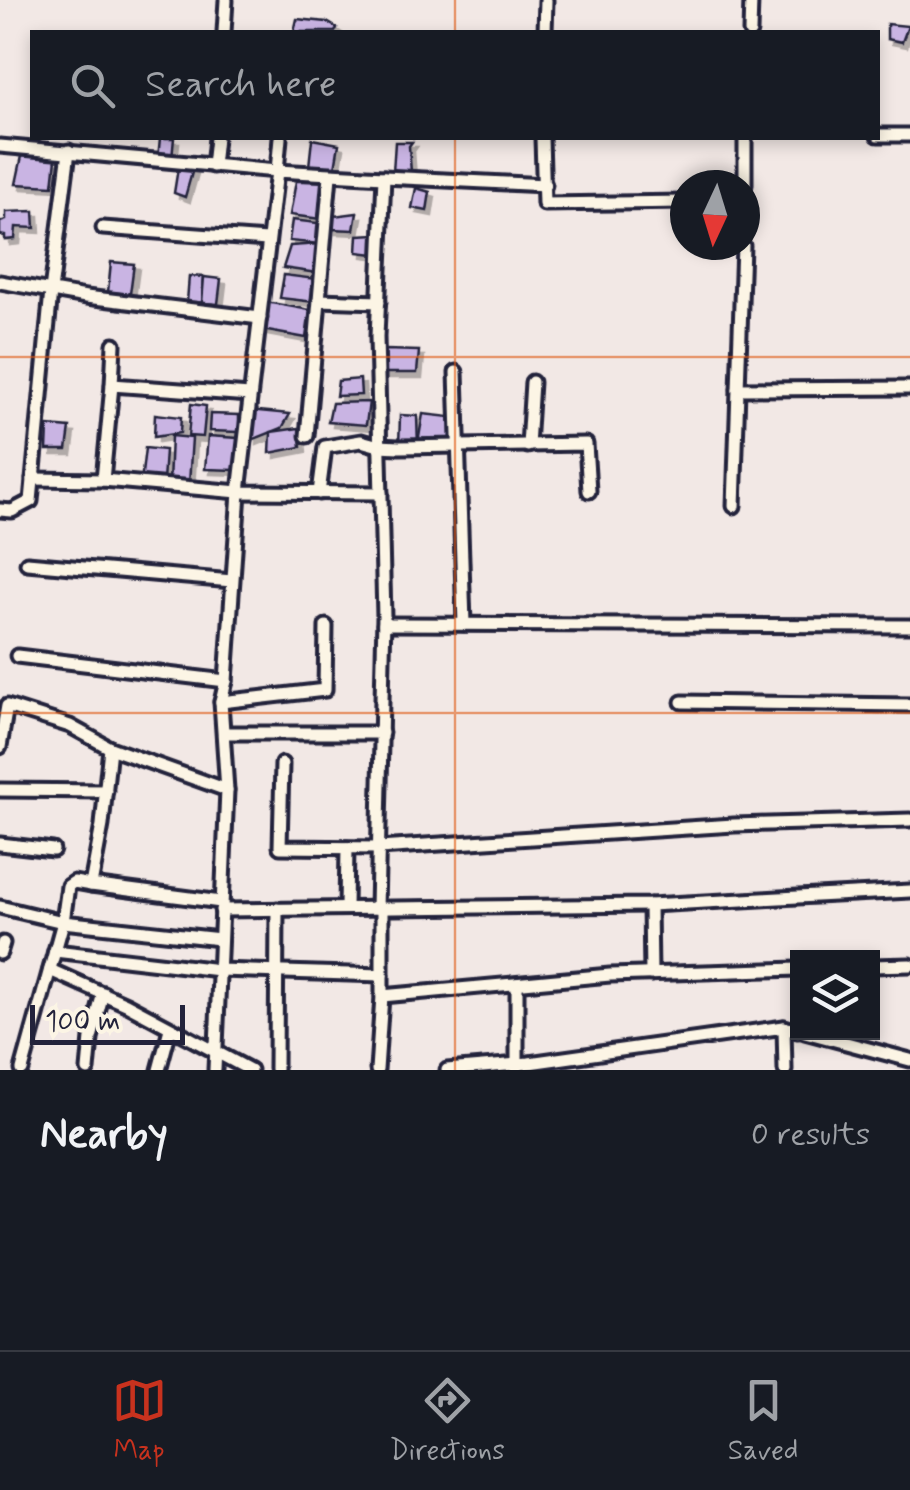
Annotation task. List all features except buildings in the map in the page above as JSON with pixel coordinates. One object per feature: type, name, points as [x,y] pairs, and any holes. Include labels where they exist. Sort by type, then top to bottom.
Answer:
[{"type":"street","points":[[224,30],[226,0]]},
{"type":"street","points":[[545,30],[546,0]]},
{"type":"street","points":[[750,30],[751,0]]},
{"type":"street","points":[[880,135],[910,135]]},
{"type":"street","points":[[214,166],[216,140]]},
{"type":"street","points":[[215,1070],[228,790],[221,702],[226,681],[238,492],[280,140]]},
{"type":"street","points":[[542,140],[544,204],[670,202]]},
{"type":"street","points":[[745,140],[745,170]]},
{"type":"street","points":[[0,146],[330,176],[545,185]]},
{"type":"street","points":[[0,510],[12,511],[32,502],[51,291],[69,150]]},
{"type":"street","points":[[307,436],[330,176]]},
{"type":"street","points":[[376,1070],[382,996],[379,848],[384,624],[379,302],[384,176]]},
{"type":"street","points":[[103,228],[268,240]]},
{"type":"street","points":[[734,506],[742,260]]},
{"type":"street","points":[[0,282],[260,318]]},
{"type":"street","points":[[319,300],[379,302]]},
{"type":"street","points":[[102,480],[114,344]]},
{"type":"street","points":[[456,372],[464,624]]},
{"type":"street","points":[[528,446],[532,382]]},
{"type":"street","points":[[112,385],[250,395]]},
{"type":"street","points":[[738,389],[910,388]]},
{"type":"street","points":[[319,493],[325,447],[361,441],[379,446],[460,448],[586,444],[589,491]]},
{"type":"street","points":[[33,479],[102,480],[238,492],[380,493]]},
{"type":"street","points":[[28,563],[232,581]]},
{"type":"street","points":[[384,624],[910,626]]},
{"type":"street","points":[[221,702],[325,690],[326,626]]},
{"type":"street","points":[[17,656],[226,681]]},
{"type":"street","points":[[682,702],[910,705]]},
{"type":"street","points":[[0,746],[8,706],[70,726],[110,748],[228,790]]},
{"type":"street","points":[[224,734],[382,733]]},
{"type":"street","points":[[91,885],[110,748]]},
{"type":"street","points":[[282,764],[280,847],[379,848],[734,826],[910,820]]},
{"type":"street","points":[[0,790],[106,791]]},
{"type":"street","points":[[0,844],[53,850]]},
{"type":"street","points":[[346,906],[347,848]]},
{"type":"street","points":[[22,1070],[63,922],[68,886],[74,882],[221,906],[277,909],[650,905],[910,890]]},
{"type":"street","points":[[650,905],[651,974]]},
{"type":"street","points":[[0,907],[63,922],[220,939]]},
{"type":"street","points":[[277,909],[276,1070],[286,1070]]},
{"type":"street","points":[[55,951],[219,970],[382,976]]},
{"type":"street","points":[[880,966],[910,964]]},
{"type":"street","points":[[382,996],[651,974],[790,969]]},
{"type":"street","points":[[50,970],[103,993],[250,1070]]},
{"type":"street","points":[[517,984],[517,1067]]},
{"type":"street","points":[[88,1070],[91,1038],[103,993]]},
{"type":"street","points":[[784,1027],[784,1070]]},
{"type":"street","points":[[159,1070],[170,1029]]},
{"type":"street","points":[[447,1070],[517,1067],[790,1029]]},
{"type":"street","points":[[858,1040],[910,1060]]}]
